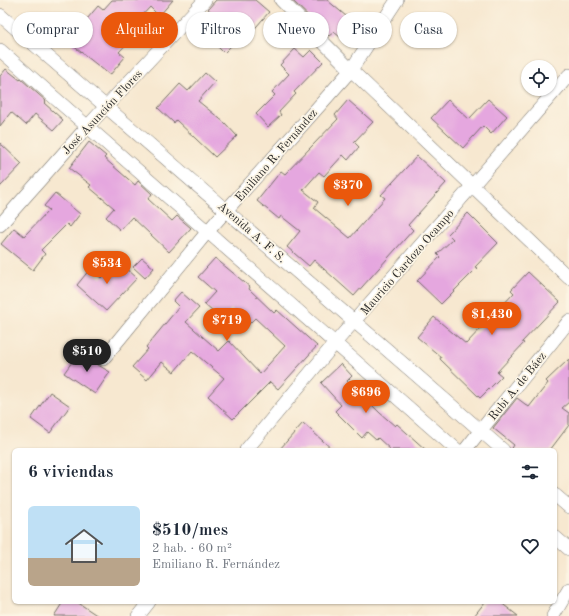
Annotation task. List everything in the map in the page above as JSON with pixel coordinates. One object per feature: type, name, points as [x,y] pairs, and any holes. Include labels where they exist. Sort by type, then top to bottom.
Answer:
[{"type":"street","name":"José Asunción Flores","points":[[0,225],[105,107],[205,0]]},
{"type":"street","points":[[281,0],[351,70],[569,278]]},
{"type":"street","name":"Emiliano R. Fernández","points":[[103,360],[208,231],[351,70],[396,0]]},
{"type":"street","name":"Avenida A. F. S.","points":[[0,15],[501,448]]},
{"type":"street","points":[[0,50],[455,448]]},
{"type":"street","name":"Mauricio Cardozo Ocampo","points":[[248,448],[354,321],[474,186],[569,75]]},
{"type":"street","name":"Rubi A. de Báez","points":[[467,448],[569,321]]},
{"type":"street","points":[[557,497],[569,507]]},
{"type":"street","points":[[557,539],[569,549]]},
{"type":"street","points":[[553,616],[569,589]]},
{"type":"street","points":[[138,616],[147,604]]},
{"type":"building","points":[[112,0],[173,0],[162,12],[155,12],[150,7],[145,12],[101,12],[101,48],[123,48],[119,52],[125,57],[110,75],[76,48],[93,48],[93,12],[98,6],[103,10]]},
{"type":"building","points":[[216,0],[255,0],[269,12],[263,12],[263,19],[255,28],[255,12],[211,12],[208,9]]},
{"type":"building","points":[[292,0],[327,0],[341,12],[337,12],[337,34],[334,32],[329,36],[329,12],[304,12]]},
{"type":"building","points":[[219,48],[229,48],[224,53]]},
{"type":"building","points":[[295,49],[304,57],[311,50],[323,62],[294,92],[296,94],[279,112],[281,115],[268,127],[256,114],[275,95],[272,92],[289,74],[280,65]]},
{"type":"building","points":[[6,69],[20,80],[21,79],[46,101],[44,103],[63,120],[54,130],[35,114],[26,125],[11,112],[0,126],[0,76]]},
{"type":"building","points":[[205,73],[215,82],[198,101],[225,123],[237,136],[215,157],[176,120],[174,123],[158,108],[180,84],[188,91]]},
{"type":"building","points":[[488,99],[507,116],[491,134],[483,126],[463,148],[431,118],[448,100],[469,119]]},
{"type":"building","points":[[348,100],[373,122],[354,142],[359,147],[348,160],[343,155],[324,176],[319,172],[303,190],[318,202],[314,208],[350,238],[385,198],[381,195],[417,156],[446,183],[408,225],[413,230],[354,296],[314,260],[309,266],[287,247],[300,231],[281,216],[279,219],[257,201],[281,171],[285,174],[338,119],[335,115]]},
{"type":"building","points":[[89,142],[106,156],[104,158],[135,185],[138,181],[152,194],[148,199],[172,221],[177,216],[191,228],[169,252],[132,217],[120,230],[106,217],[114,208],[89,187],[91,185],[69,168]]},
{"type":"building","points":[[0,143],[22,164],[0,187]]},
{"type":"building","points":[[55,193],[80,214],[70,227],[67,224],[41,250],[45,254],[33,270],[1,244],[14,228],[24,236],[49,210],[44,206]]},
{"type":"building","points":[[468,213],[498,243],[475,267],[477,268],[441,304],[417,281],[440,257],[437,254],[453,239],[448,234]]},
{"type":"building","points":[[142,258],[154,268],[145,278],[133,267]]},
{"type":"building","points":[[215,258],[250,287],[249,289],[274,313],[277,310],[317,346],[278,389],[270,382],[233,419],[208,396],[224,378],[192,351],[174,372],[162,362],[147,380],[132,367],[148,349],[146,347],[179,307],[173,301],[181,292],[199,308],[186,322],[219,351],[229,341],[260,374],[285,346],[255,318],[248,325],[231,309],[222,320],[204,304],[215,292],[198,277]]},
{"type":"building","points":[[117,260],[137,278],[106,311],[77,285],[90,269],[101,278]]},
{"type":"building","points":[[528,272],[560,302],[522,342],[524,343],[497,372],[502,376],[480,398],[440,359],[441,357],[417,337],[434,317],[466,344],[514,293],[511,290]]},
{"type":"building","points":[[80,351],[110,372],[95,394],[64,373]]},
{"type":"building","points":[[569,359],[569,402],[562,408],[569,413],[569,425],[552,448],[512,448],[514,445],[493,428],[517,398],[529,407],[548,383],[546,381]]},
{"type":"building","points":[[341,364],[352,376],[347,381],[380,413],[395,426],[397,424],[424,448],[389,448],[378,438],[376,440],[367,432],[362,438],[335,411],[341,405],[321,383]]},
{"type":"building","points":[[50,392],[70,406],[50,433],[31,419]]},
{"type":"building","points":[[303,423],[331,448],[281,448]]},
{"type":"building","points":[[62,604],[80,604],[98,616],[54,616]]},
{"type":"building","points":[[483,604],[503,604],[518,616],[474,616]]}]
